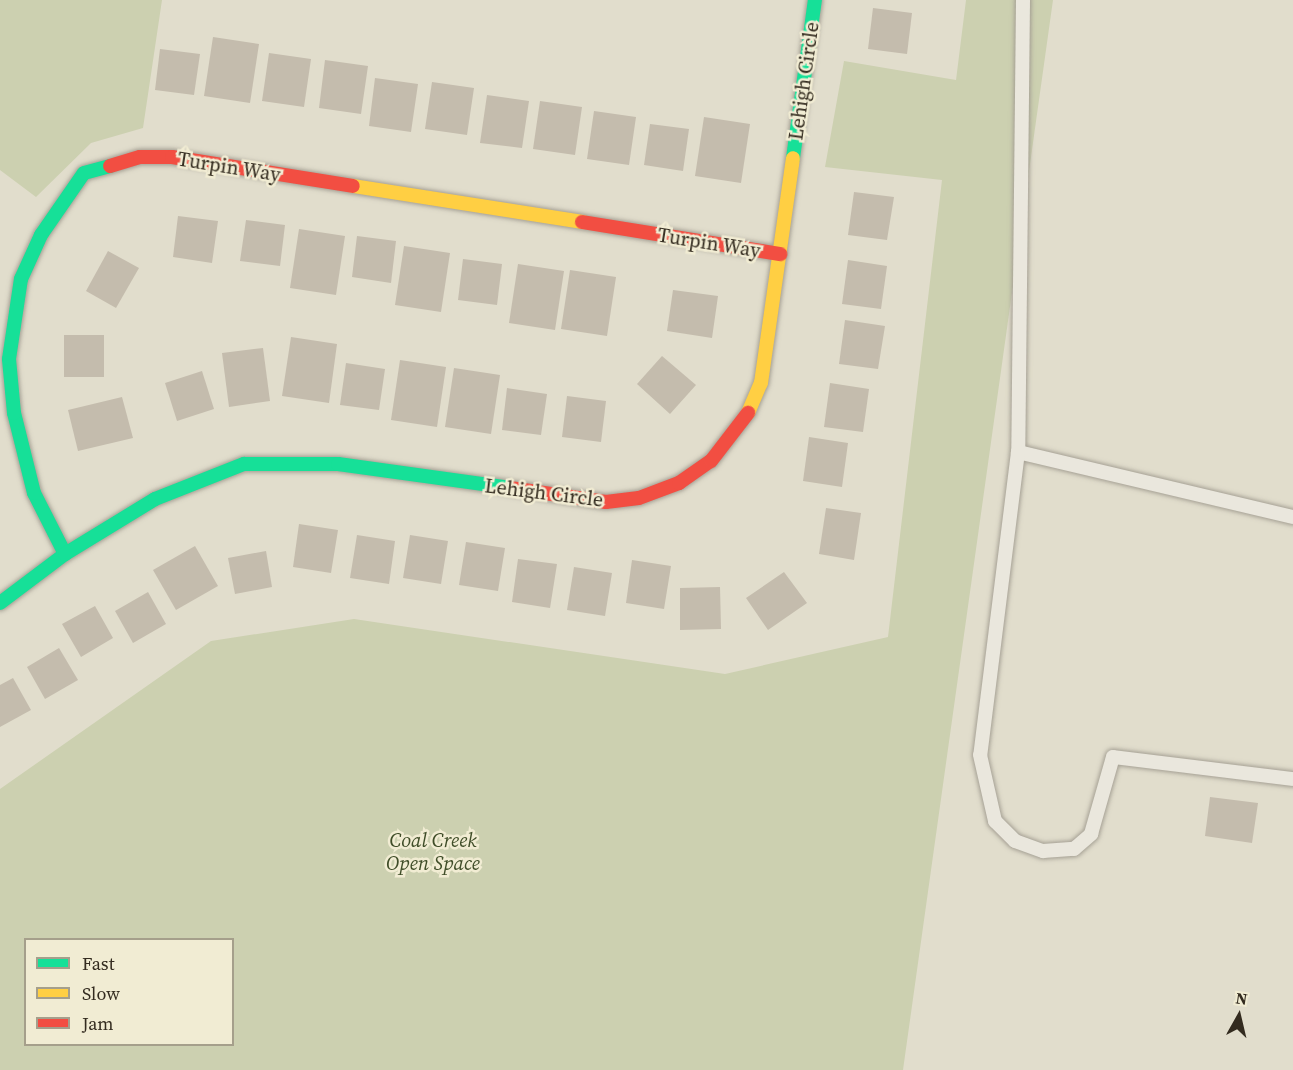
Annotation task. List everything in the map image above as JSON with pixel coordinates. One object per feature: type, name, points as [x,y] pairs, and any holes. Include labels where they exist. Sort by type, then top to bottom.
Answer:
[{"type":"street","name":"Lehigh Circle","points":[[0,603],[65,554],[154,499],[244,464],[338,464],[606,502],[639,498],[680,483],[711,461],[741,427],[761,383],[815,0]]},
{"type":"street","name":"Turpin Way","points":[[65,554],[34,493],[14,413],[9,359],[21,279],[41,235],[84,173],[140,157],[172,157],[780,254]]},
{"type":"lane","points":[[1023,0],[1018,452],[980,755],[995,821],[1015,841],[1043,851],[1074,849],[1091,834],[1113,757],[1293,779]]},
{"type":"lane","points":[[1018,452],[1293,517]]},
{"type":"green space","points":[[0,0],[162,0],[143,128],[91,143],[36,197],[0,170]]},
{"type":"green space","name":"Coal Creek Open Space","points":[[966,0],[1053,0],[903,1070],[0,1070],[0,789],[211,641],[354,619],[725,674],[888,637],[942,180],[825,167],[844,61],[956,80]]},
{"type":"building","points":[[873,8],[912,13],[907,54],[868,49]]},
{"type":"building","points":[[213,37],[259,44],[250,103],[204,96]]},
{"type":"building","points":[[160,49],[200,54],[194,95],[155,90]]},
{"type":"building","points":[[269,53],[311,59],[304,107],[262,101]]},
{"type":"building","points":[[325,60],[368,66],[361,114],[319,108]]},
{"type":"building","points":[[375,78],[418,84],[411,132],[369,126]]},
{"type":"building","points":[[432,82],[474,88],[467,135],[425,129]]},
{"type":"building","points":[[487,95],[529,101],[522,148],[480,143]]},
{"type":"building","points":[[540,101],[582,107],[575,155],[533,149]]},
{"type":"building","points":[[594,111],[636,117],[629,165],[587,159]]},
{"type":"building","points":[[704,117],[750,124],[741,183],[695,176]]},
{"type":"building","points":[[650,124],[689,129],[683,171],[644,165]]},
{"type":"building","points":[[854,192],[894,197],[887,240],[848,235]]},
{"type":"building","points":[[178,216],[218,221],[212,263],[173,257]]},
{"type":"building","points":[[246,220],[285,225],[280,266],[240,261]]},
{"type":"building","points":[[299,229],[345,236],[336,295],[290,288]]},
{"type":"building","points":[[357,236],[396,241],[391,283],[352,277]]},
{"type":"building","points":[[404,246],[450,253],[441,312],[395,305]]},
{"type":"building","points":[[108,251],[139,268],[116,308],[86,291]]},
{"type":"building","points":[[463,259],[502,264],[497,305],[458,300]]},
{"type":"building","points":[[848,260],[887,266],[881,309],[842,304]]},
{"type":"building","points":[[518,264],[564,271],[555,330],[509,323]]},
{"type":"building","points":[[570,270],[616,277],[607,336],[561,329]]},
{"type":"building","points":[[673,290],[718,296],[712,338],[667,331]]},
{"type":"building","points":[[845,320],[885,326],[878,369],[839,364]]},
{"type":"building","points":[[64,335],[104,335],[104,377],[64,377]]},
{"type":"building","points":[[291,337],[337,344],[329,403],[282,396]]},
{"type":"building","points":[[263,348],[270,401],[229,407],[222,353]]},
{"type":"building","points":[[662,356],[696,385],[670,414],[637,384]]},
{"type":"building","points":[[400,360],[446,367],[437,427],[391,420]]},
{"type":"building","points":[[346,363],[385,369],[379,410],[340,405]]},
{"type":"building","points":[[454,368],[500,375],[491,434],[445,427]]},
{"type":"building","points":[[202,371],[214,409],[177,421],[165,383]]},
{"type":"building","points":[[830,383],[869,389],[863,432],[824,427]]},
{"type":"building","points":[[507,388],[547,394],[541,435],[502,430]]},
{"type":"building","points":[[567,396],[606,401],[601,442],[562,437]]},
{"type":"building","points":[[122,397],[133,438],[78,451],[68,410]]},
{"type":"building","points":[[809,437],[848,443],[842,487],[803,481]]},
{"type":"building","points":[[826,508],[861,513],[854,560],[819,554]]},
{"type":"building","points":[[299,524],[338,530],[331,573],[293,567]]},
{"type":"building","points":[[357,535],[395,541],[389,584],[350,578]]},
{"type":"building","points":[[410,535],[448,541],[441,584],[403,578]]},
{"type":"building","points":[[466,542],[505,548],[498,591],[459,585]]},
{"type":"building","points":[[195,546],[218,586],[176,610],[153,570]]},
{"type":"building","points":[[266,551],[272,587],[235,594],[228,558]]},
{"type":"building","points":[[518,559],[557,564],[550,608],[512,602]]},
{"type":"building","points":[[632,560],[671,566],[664,609],[626,603]]},
{"type":"building","points":[[574,567],[612,573],[605,616],[567,610]]},
{"type":"building","points":[[784,572],[807,603],[768,630],[746,598]]},
{"type":"building","points":[[720,587],[721,629],[680,630],[680,588]]},
{"type":"building","points":[[148,592],[166,624],[133,643],[115,611]]},
{"type":"building","points":[[95,606],[113,638],[81,657],[62,624]]},
{"type":"building","points":[[59,648],[78,680],[45,699],[27,667]]},
{"type":"building","points":[[13,678],[31,710],[0,727],[0,685]]},
{"type":"building","points":[[1210,797],[1258,803],[1252,843],[1205,836]]},
{"type":"traffic: fast","points":[[793,158],[815,0]]},
{"type":"traffic: fast","points":[[65,554],[34,493],[14,413],[9,359],[21,279],[41,235],[84,173],[110,166]]},
{"type":"traffic: fast","points":[[0,603],[65,554],[155,499],[244,464],[338,464],[510,488]]},
{"type":"traffic: slow","points":[[748,413],[761,383],[793,158]]},
{"type":"traffic: slow","points":[[353,186],[582,222]]},
{"type":"traffic: jam","points":[[110,166],[140,157],[172,157],[353,186]]},
{"type":"traffic: jam","points":[[582,222],[780,254]]},
{"type":"traffic: jam","points":[[510,488],[606,502],[639,498],[679,483],[711,461],[748,413]]}]
